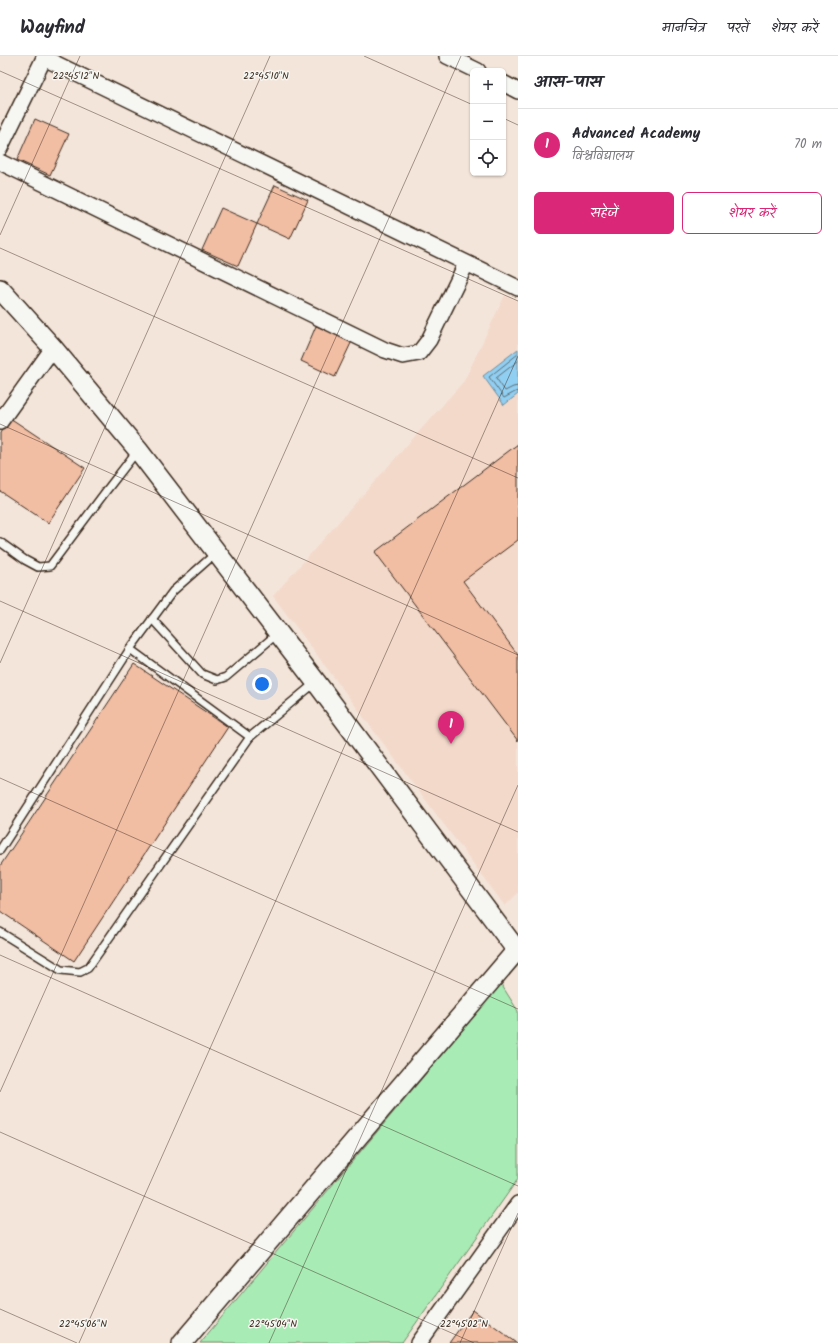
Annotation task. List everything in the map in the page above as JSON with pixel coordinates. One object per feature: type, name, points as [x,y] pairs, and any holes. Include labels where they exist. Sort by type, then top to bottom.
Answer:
[{"type":"street","points":[[447,56],[472,68]]},
{"type":"street","points":[[0,148],[44,57],[466,264],[518,288]]},
{"type":"street","points":[[506,85],[518,91]]},
{"type":"street","points":[[0,162],[385,350],[403,356],[418,353],[429,340],[466,264]]},
{"type":"street","points":[[0,289],[138,450],[279,632],[517,951],[182,1343]]},
{"type":"street","points":[[0,422],[52,348]]},
{"type":"street","points":[[420,1343],[518,1204]]},
{"type":"lane","points":[[0,542],[25,560],[38,567],[50,566],[138,450]]},
{"type":"lane","points":[[0,850],[130,649],[173,591],[216,552]]},
{"type":"lane","points":[[152,619],[202,674],[217,680],[226,678],[279,632]]},
{"type":"lane","points":[[130,649],[250,737]]},
{"type":"lane","points":[[0,932],[61,970],[80,972],[88,968],[250,737],[316,682]]},
{"type":"shaded area","points":[[505,295],[518,300],[518,893],[505,906],[273,596],[464,381]]},
{"type":"green space","points":[[501,984],[518,1011],[518,1179],[402,1343],[200,1343]]},
{"type":"water","points":[[518,349],[518,394],[504,405],[483,376]]},
{"type":"building","points":[[35,119],[69,134],[50,175],[17,160]]},
{"type":"building","points":[[275,185],[308,200],[290,239],[257,224]]},
{"type":"building","points":[[221,208],[257,224],[238,266],[202,250]]},
{"type":"building","points":[[316,326],[352,341],[335,377],[301,361]]},
{"type":"building","points":[[10,418],[85,468],[48,523],[0,491],[0,433]]},
{"type":"building","points":[[518,444],[518,540],[463,581],[518,655],[518,741],[375,552]]},
{"type":"building","points":[[134,664],[228,727],[74,961],[0,911],[0,866]]},
{"type":"building","points":[[473,1310],[517,1343],[449,1343]]},
{"type":"place","name":"Advanced Academy","points":[[451,744]]}]
